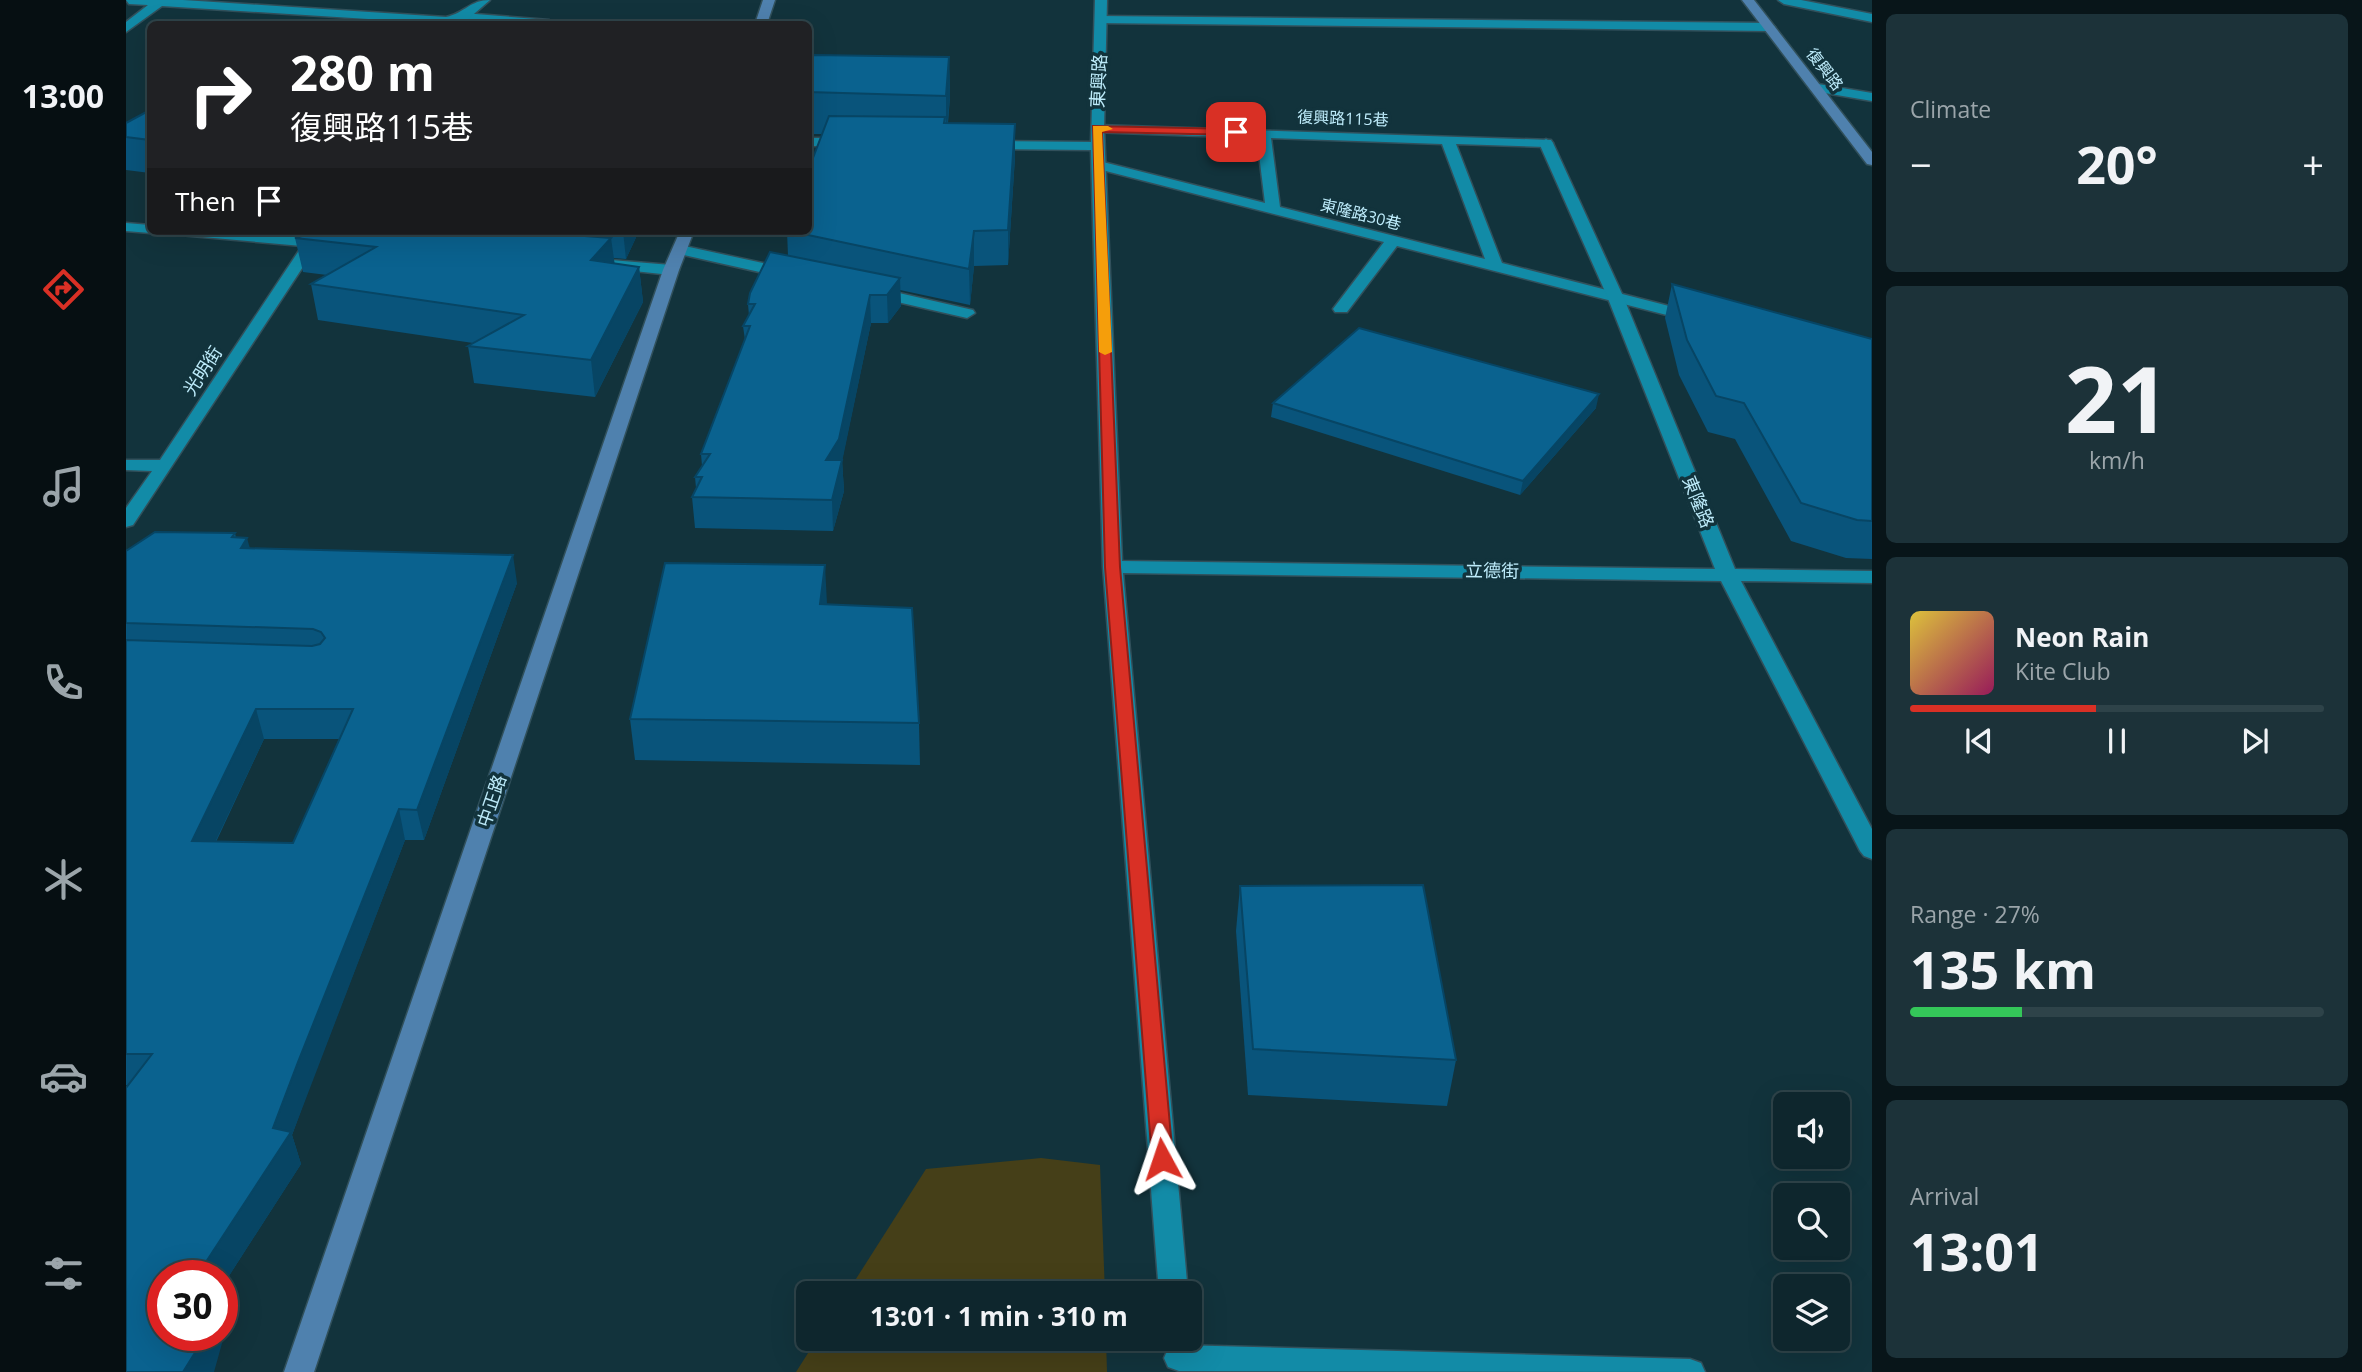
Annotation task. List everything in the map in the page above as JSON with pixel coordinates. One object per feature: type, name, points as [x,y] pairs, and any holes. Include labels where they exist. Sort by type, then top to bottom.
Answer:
[{"type":"main road","points":[[762,21],[769,0]]},
{"type":"main road","name":"復興路","points":[[1748,0],[1872,160]]},
{"type":"main road","name":"中正路","points":[[299,1372],[679,250]]},
{"type":"street","points":[[129,0],[446,21],[463,17],[512,21]]},
{"type":"street","points":[[463,17],[484,0]]},
{"type":"street","points":[[1784,0],[1872,18]]},
{"type":"street","points":[[126,28],[160,1]]},
{"type":"street","points":[[1101,10],[1769,27]]},
{"type":"street","name":"東興路","points":[[1101,10],[1098,147],[1112,567],[1173,1281]]},
{"type":"street","points":[[1818,88],[1872,97]]},
{"type":"street","points":[[1263,133],[1273,209]]},
{"type":"street","name":"復興路115巷","points":[[1098,147],[1263,133],[1546,143]]},
{"type":"street","points":[[1447,139],[1494,265]]},
{"type":"street","points":[[812,142],[864,142]]},
{"type":"street","name":"東隆路","points":[[1546,143],[1615,296],[1727,574],[1872,851]]},
{"type":"street","name":"東隆路30巷","points":[[974,144],[1098,147],[1273,209],[1709,321]]},
{"type":"street","points":[[126,227],[147,229]]},
{"type":"street","points":[[228,235],[339,244]]},
{"type":"street","points":[[1340,309],[1393,240]]},
{"type":"street","name":"光明街","points":[[126,520],[165,466],[312,242]]},
{"type":"street","points":[[588,264],[679,250],[803,277]]},
{"type":"street","points":[[858,289],[967,313]]},
{"type":"street","points":[[126,465],[165,466]]},
{"type":"street","name":"立德街","points":[[1112,567],[1872,578]]},
{"type":"street","points":[[1179,1356],[1690,1372]]},
{"type":"shaded area","points":[[1041,1158],[1100,1165],[1105,1281],[855,1281],[926,1169]]},
{"type":"shaded area","points":[[809,1351],[1106,1351],[1107,1372],[796,1372]]},
{"type":"building","points":[[812,55],[949,57],[946,96],[812,92]]},
{"type":"building","points":[[147,112],[147,140],[126,137],[126,123]]},
{"type":"building","points":[[829,116],[945,117],[944,123],[1015,124],[1008,230],[974,231],[969,269],[808,235],[812,235],[812,161]]},
{"type":"building","points":[[305,235],[572,235],[611,238],[591,260],[639,267],[591,360],[468,346],[524,315],[311,284],[376,247],[295,238]]},
{"type":"building","points":[[770,252],[900,278],[887,295],[870,295],[839,439],[826,460],[842,460],[832,500],[692,497],[702,477],[695,477],[710,454],[701,454],[750,326],[743,326],[755,304],[748,304],[750,293]]},
{"type":"building","points":[[1672,284],[1872,339],[1872,521],[1857,520],[1801,503],[1744,403],[1716,396],[1687,340]]},
{"type":"building","points":[[1359,328],[1599,394],[1523,481],[1273,403]]},
{"type":"building","points":[[155,532],[235,533],[232,537],[247,538],[241,548],[513,555],[417,810],[399,809],[298,1062],[273,1128],[291,1132],[207,1260],[147,1260],[147,1351],[196,1351],[183,1372],[126,1372],[126,1088],[152,1054],[126,1054],[126,640],[312,646],[320,644],[325,638],[321,632],[313,629],[126,623],[126,551]],"holes":[[[256,709],[353,709],[293,843],[192,841]]]},
{"type":"building","points":[[665,563],[825,565],[820,604],[912,608],[919,723],[630,719]]},
{"type":"building","points":[[1423,885],[1456,1060],[1253,1049],[1240,886]]},
{"type":"slow traffic","points":[[1105,352],[1097,129],[1108,129]]},
{"type":"route","points":[[1162,1159],[1112,567],[1097,129],[1236,132]]}]
